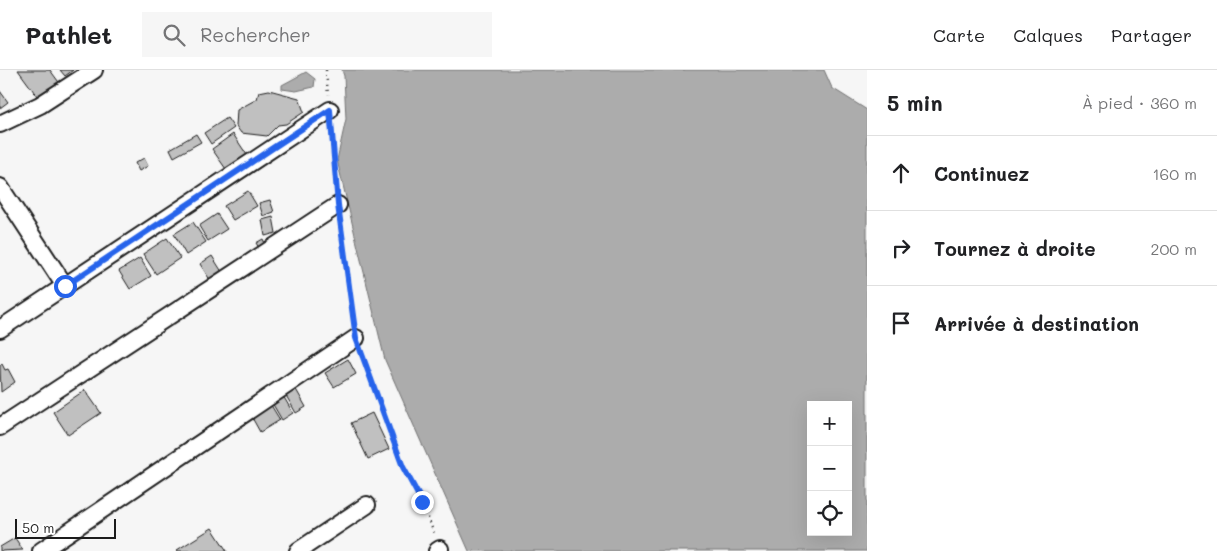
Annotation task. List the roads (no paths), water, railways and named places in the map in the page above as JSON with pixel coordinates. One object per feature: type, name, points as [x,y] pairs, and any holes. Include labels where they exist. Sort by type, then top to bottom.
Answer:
[{"type":"street","points":[[0,124],[40,105],[94,70]]},
{"type":"street","points":[[0,330],[330,110]]},
{"type":"street","points":[[0,187],[65,286]]},
{"type":"street","points":[[0,427],[338,205]]},
{"type":"street","points":[[41,551],[356,338]]},
{"type":"street","points":[[298,551],[367,505]]}]
